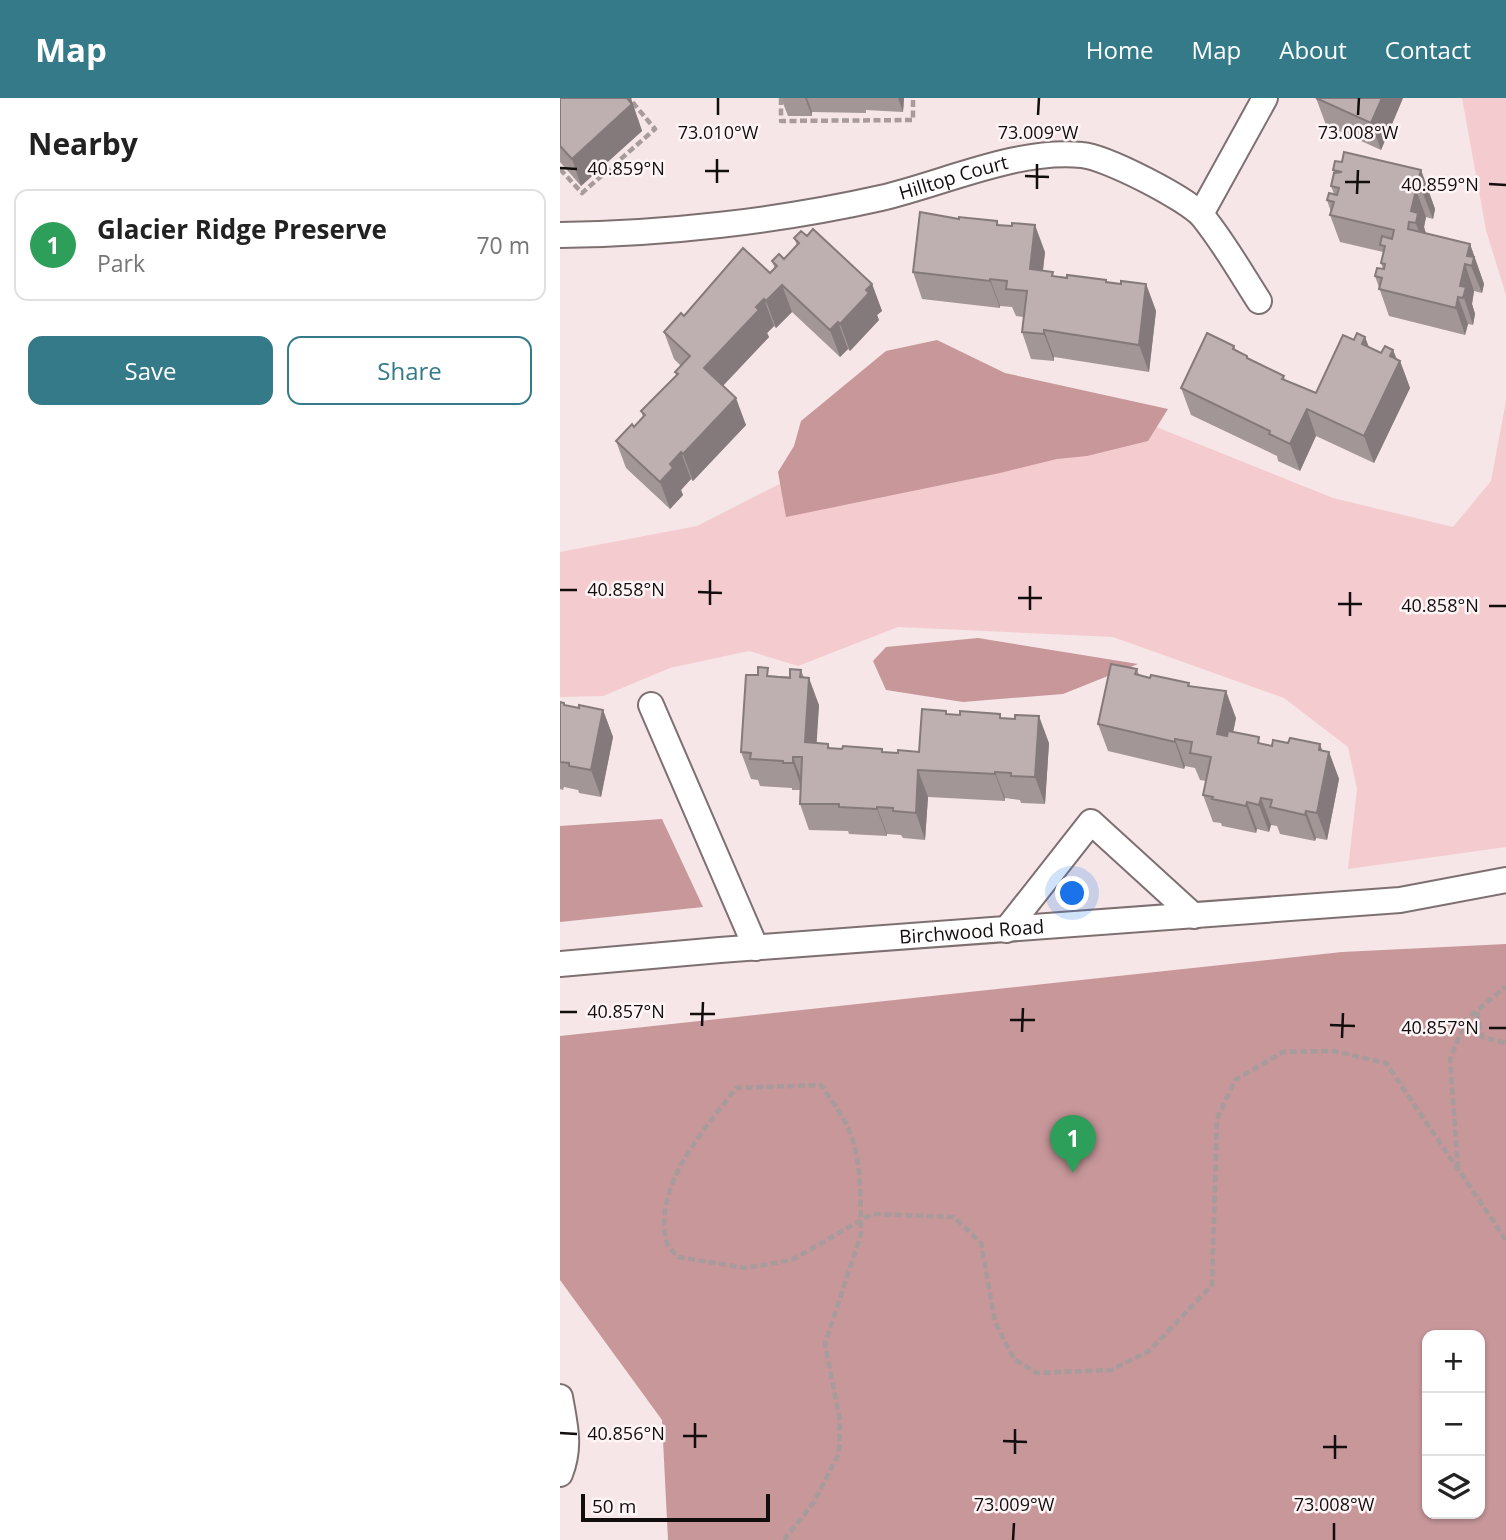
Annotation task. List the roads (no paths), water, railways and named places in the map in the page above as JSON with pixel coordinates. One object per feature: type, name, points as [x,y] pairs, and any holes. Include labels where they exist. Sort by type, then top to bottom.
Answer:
[{"type":"street","points":[[1259,301],[1201,215],[1265,98]]},
{"type":"street","name":"Hilltop Court","points":[[560,235],[613,235],[796,215],[882,198],[1017,160],[1051,154],[1083,155],[1108,161],[1175,197],[1201,215]]},
{"type":"street","points":[[650,705],[756,948]]},
{"type":"street","points":[[1006,930],[1091,822],[1194,916]]},
{"type":"street","name":"Birchwood Road","points":[[560,964],[1399,900],[1506,880]]},
{"type":"street","points":[[560,1397],[567,1439],[567,1458],[560,1475]]},
{"type":"place","name":"Glacier Ridge Preserve","points":[[1073,1173]]}]
